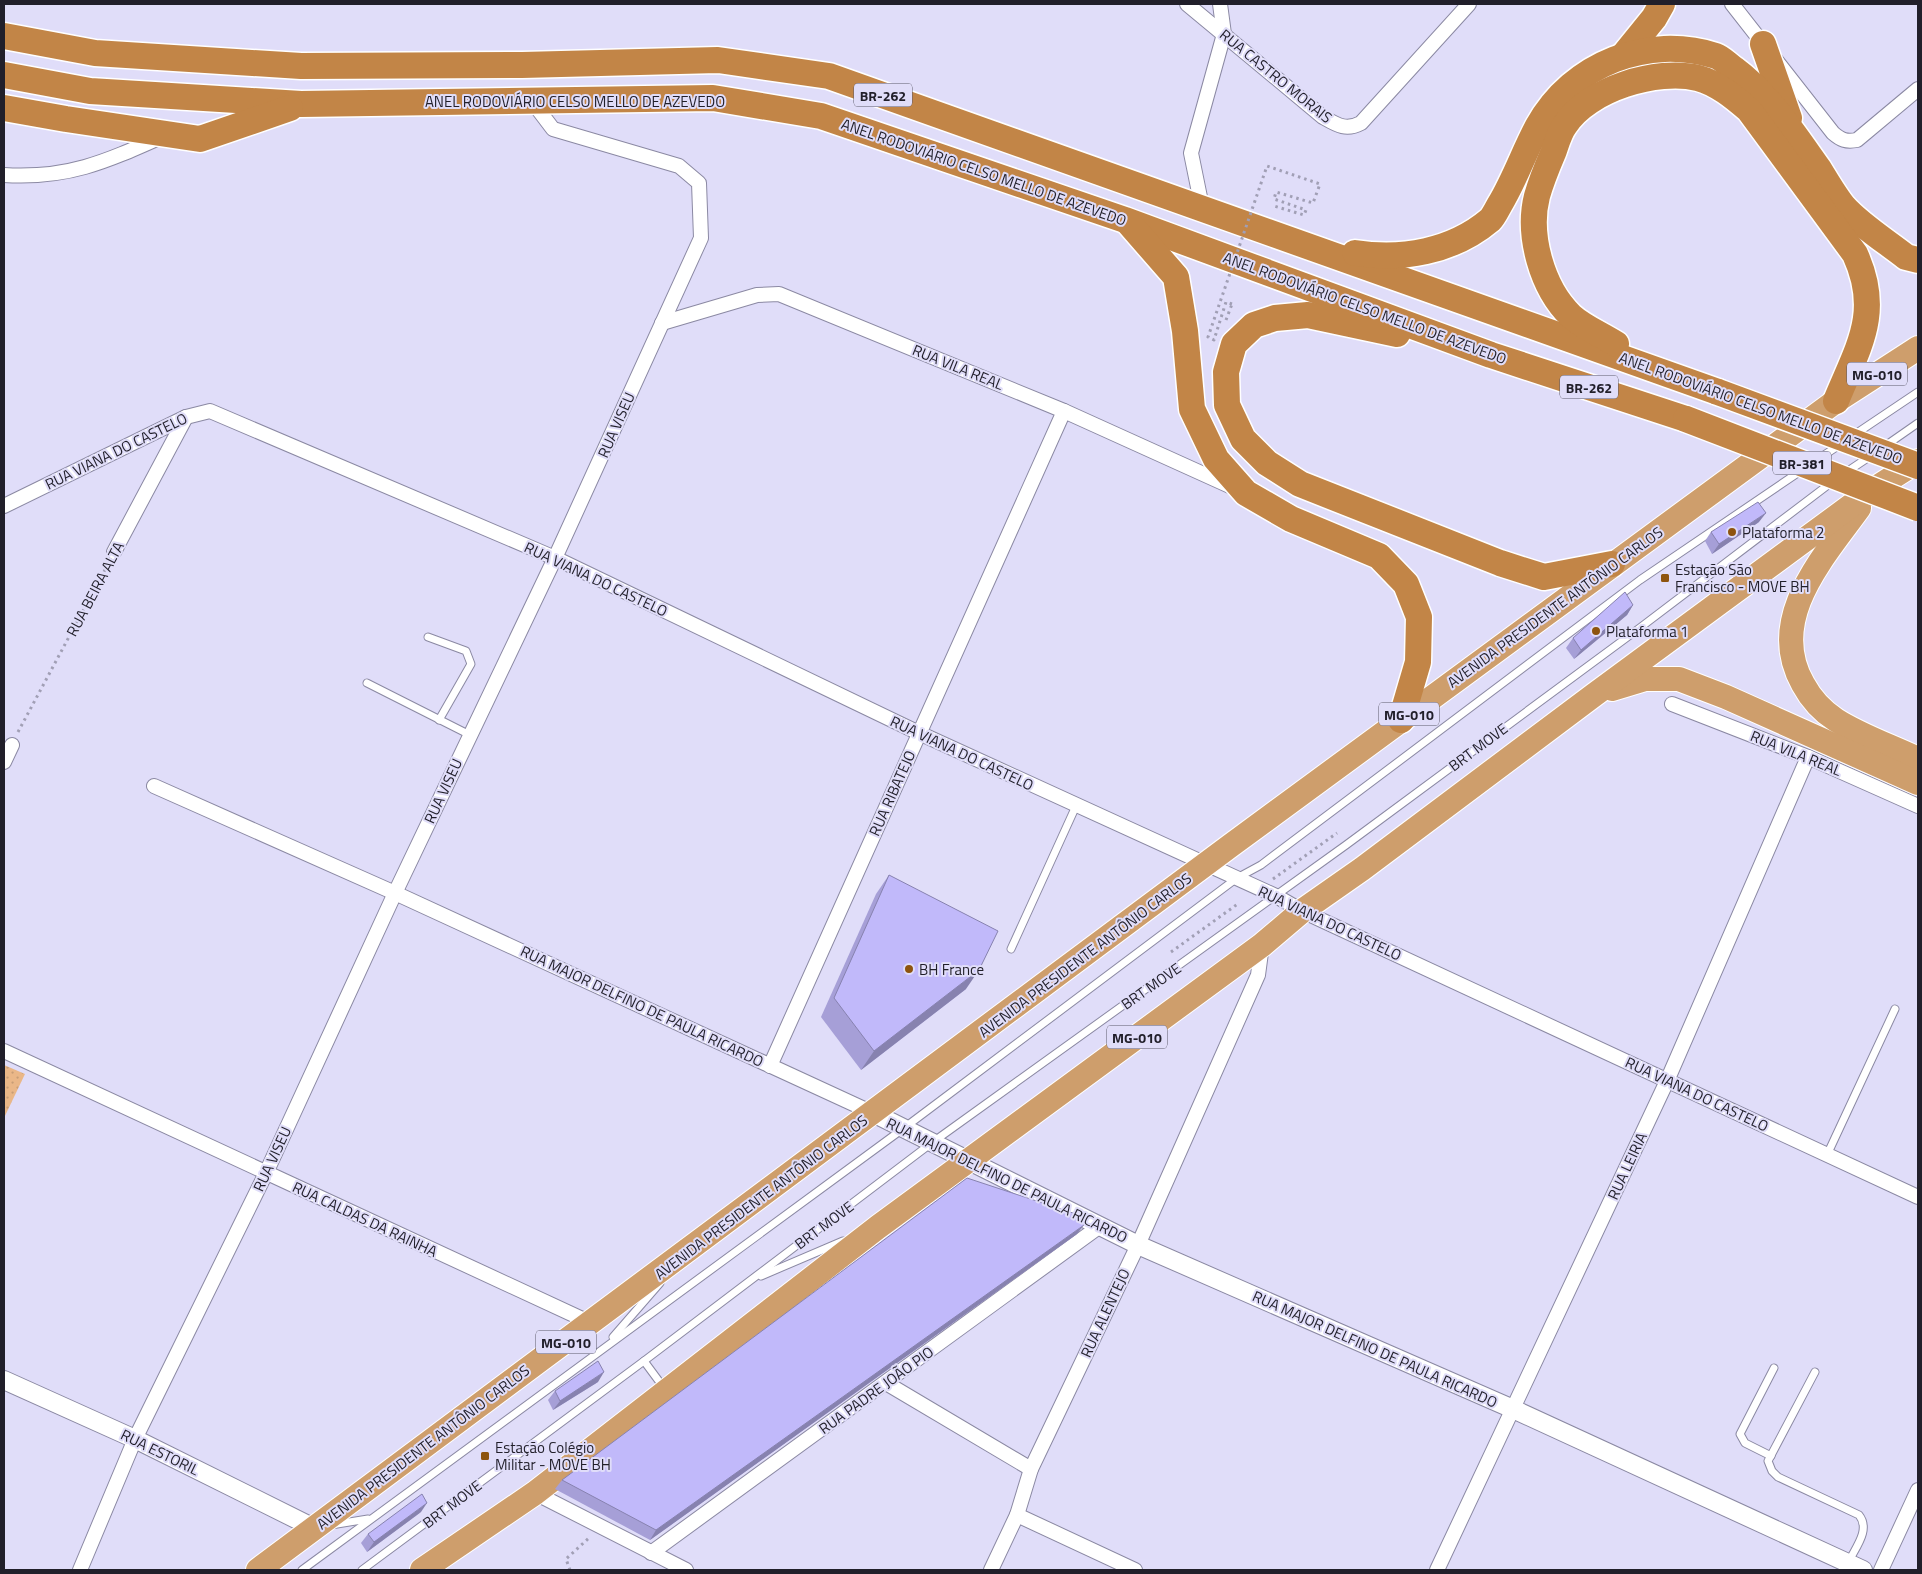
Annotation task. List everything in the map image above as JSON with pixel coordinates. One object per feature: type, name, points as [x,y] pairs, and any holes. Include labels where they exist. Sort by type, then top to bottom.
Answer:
[{"type":"highway","points":[[1624,55],[1654,18],[1662,4]]},
{"type":"highway","name":"ANEL RODOVIÁRIO CELSO MELLO DE AZEVEDO","points":[[4,36],[95,53],[301,66],[522,65],[718,60],[829,76],[1657,369],[1918,466]]},
{"type":"highway","points":[[1763,44],[1795,135]]},
{"type":"highway","points":[[1305,245],[1372,255],[1403,256],[1443,246],[1469,234],[1491,219],[1513,184],[1538,126],[1566,88],[1596,68],[1624,55],[1659,48],[1684,49],[1718,56],[1752,83],[1795,135],[1845,208],[1906,257],[1918,260]]},
{"type":"highway","name":"ANEL RODOVIÁRIO CELSO MELLO DE AZEVEDO","points":[[4,75],[90,91],[302,104],[714,98],[821,116],[1125,220],[1491,355],[1686,419],[1918,508]]},
{"type":"highway","points":[[1657,369],[1572,316],[1550,288],[1540,258],[1534,231],[1537,198],[1564,126],[1584,105],[1610,91],[1632,83],[1661,76],[1676,75],[1699,79],[1727,92],[1749,110],[1855,254],[1864,273],[1867,324],[1862,344],[1836,401]]},
{"type":"highway","points":[[4,108],[200,139],[302,104]]},
{"type":"highway","points":[[1125,220],[1176,277],[1186,340],[1192,409],[1216,459],[1246,493],[1291,519],[1379,556],[1406,584],[1419,616],[1418,662],[1401,720]]},
{"type":"highway","points":[[1491,355],[1308,315],[1275,318],[1254,325],[1234,344],[1226,372],[1227,405],[1243,438],[1267,463],[1300,484],[1500,563],[1544,577],[1612,564]]},
{"type":"highway","name":"AVENIDA PRESIDENTE ANTÔNIO CARLOS","points":[[258,1570],[1612,564],[1836,401],[1918,348]]},
{"type":"highway","name":"MG-010","points":[[422,1570],[535,1493],[878,1227],[1262,945],[1302,911],[1362,869],[1594,695],[1871,491],[1918,461]]},
{"type":"highway","points":[[1871,491],[1827,553],[1801,595],[1791,624],[1791,653],[1798,676],[1805,688],[1834,719],[1918,759]]},
{"type":"highway","points":[[1594,695],[1645,679],[1679,680],[1726,697],[1918,783]]},
{"type":"street","name":"RUA CASTRO MORAIS","points":[[1187,4],[1323,117],[1339,126],[1352,128],[1360,122],[1470,4]]},
{"type":"street","points":[[1202,207],[1191,153],[1224,34],[1220,4]]},
{"type":"street","points":[[1732,4],[1833,133],[1848,141],[1857,140],[1918,89]]},
{"type":"street","name":"RUA VISEU","points":[[80,1570],[135,1439],[266,1173],[555,558],[700,238],[699,183],[679,166],[553,129],[531,100]]},
{"type":"street","points":[[4,175],[33,177],[85,168],[167,134]]},
{"type":"street","name":"RUA VILA REAL","points":[[662,323],[757,295],[780,294],[1064,411],[1246,493]]},
{"type":"street","name":"RUA VIANA DO CASTELO","points":[[4,506],[186,417],[210,411],[555,558],[919,733],[1276,896],[1302,911],[1918,1197]]},
{"type":"street","name":"RUA RIBATEJO","points":[[770,1066],[1064,411]]},
{"type":"street","name":"RUA BEIRA ALTA","points":[[114,552],[186,417]]},
{"type":"street","name":"RUA VILA REAL","points":[[1672,704],[1808,757],[1918,806]]},
{"type":"street","points":[[4,762],[12,745]]},
{"type":"street","name":"RUA LEIRIA","points":[[1437,1570],[1667,1080],[1808,757]]},
{"type":"street","name":"RUA MAJOR DELFINO DE PAULA RICARDO","points":[[154,786],[396,893],[873,1113],[1138,1245],[1513,1409],[1855,1567]]},
{"type":"street","name":"RUA ALENTEJO","points":[[991,1570],[1016,1516],[1031,1469],[1138,1245],[1258,975],[1262,945]]},
{"type":"street","name":"RUA CALDAS DA RAINHA","points":[[4,1051],[591,1323]]},
{"type":"street","name":"RUA PADRE JOÃO PIO","points":[[651,1552],[1100,1226]]},
{"type":"street","name":"RUA ESTORIL","points":[[4,1380],[135,1439],[314,1528]]},
{"type":"street","points":[[886,1383],[1031,1469]]},
{"type":"street","points":[[1882,1570],[1918,1490]]},
{"type":"street","points":[[535,1493],[686,1570]]},
{"type":"street","points":[[1016,1516],[1135,1570]]},
{"type":"lane","name":"BRT MOVE","points":[[302,1570],[370,1518],[904,1128],[1237,878],[1261,865],[1640,580],[1918,392]]},
{"type":"lane","name":"BRT MOVE","points":[[362,1570],[644,1361],[933,1142],[1276,896],[1641,627],[1810,497],[1918,423]]},
{"type":"lane","points":[[428,637],[466,651],[471,664],[440,720]]},
{"type":"lane","points":[[367,683],[470,736]]},
{"type":"lane","points":[[1011,949],[1076,806]]},
{"type":"lane","points":[[1827,1154],[1895,1009]]},
{"type":"lane","points":[[751,1280],[878,1227]]},
{"type":"lane","name":"BRT MOVE","points":[[604,1348],[686,1253]]},
{"type":"lane","points":[[644,1361],[666,1391]]},
{"type":"lane","points":[[1771,1456],[1745,1443],[1740,1434],[1774,1368]]},
{"type":"lane","points":[[1815,1372],[1768,1461],[1772,1471],[1778,1478],[1859,1515],[1864,1522],[1865,1529],[1855,1567]]},
{"type":"lane","name":"BRT MOVE","points":[[314,1528],[370,1518]]},
{"type":"path","points":[[1232,304],[1226,302],[1214,340],[1208,337],[1267,166],[1320,184],[1313,203],[1276,192],[1274,199],[1306,210],[1304,216],[1274,206]]},
{"type":"path","name":"RUA BEIRA ALTA","points":[[12,745],[114,552]]},
{"type":"path","points":[[1268,882],[1337,833]]},
{"type":"path","points":[[1171,952],[1240,903]]},
{"type":"path","points":[[570,1570],[566,1559],[601,1527]]},
{"type":"shaded area","points":[[4,1065],[25,1074],[4,1118]]},
{"type":"building","points":[[1758,502],[1766,513],[1719,544],[1711,532]]},
{"type":"building","name":"Plataforma 1","points":[[1625,592],[1633,605],[1581,650],[1573,638]]},
{"type":"building","name":"BH France","points":[[889,875],[998,931],[979,970],[874,1051],[834,998]]},
{"type":"building","points":[[967,1178],[1079,1215],[1084,1225],[656,1530],[562,1480]]},
{"type":"building","points":[[598,1361],[604,1372],[560,1401],[555,1391]]},
{"type":"building","points":[[422,1494],[427,1503],[374,1542],[368,1534]]},
{"type":"place","name":"Plataforma 2","points":[[1732,532]]},
{"type":"place","name":"Estação São Francisco - MOVE BH","points":[[1665,578]]},
{"type":"place","name":"Plataforma 1","points":[[1596,631]]},
{"type":"place","name":"BH France","points":[[909,969]]},
{"type":"place","name":"Estação Colégio Militar - MOVE BH","points":[[485,1456]]}]
